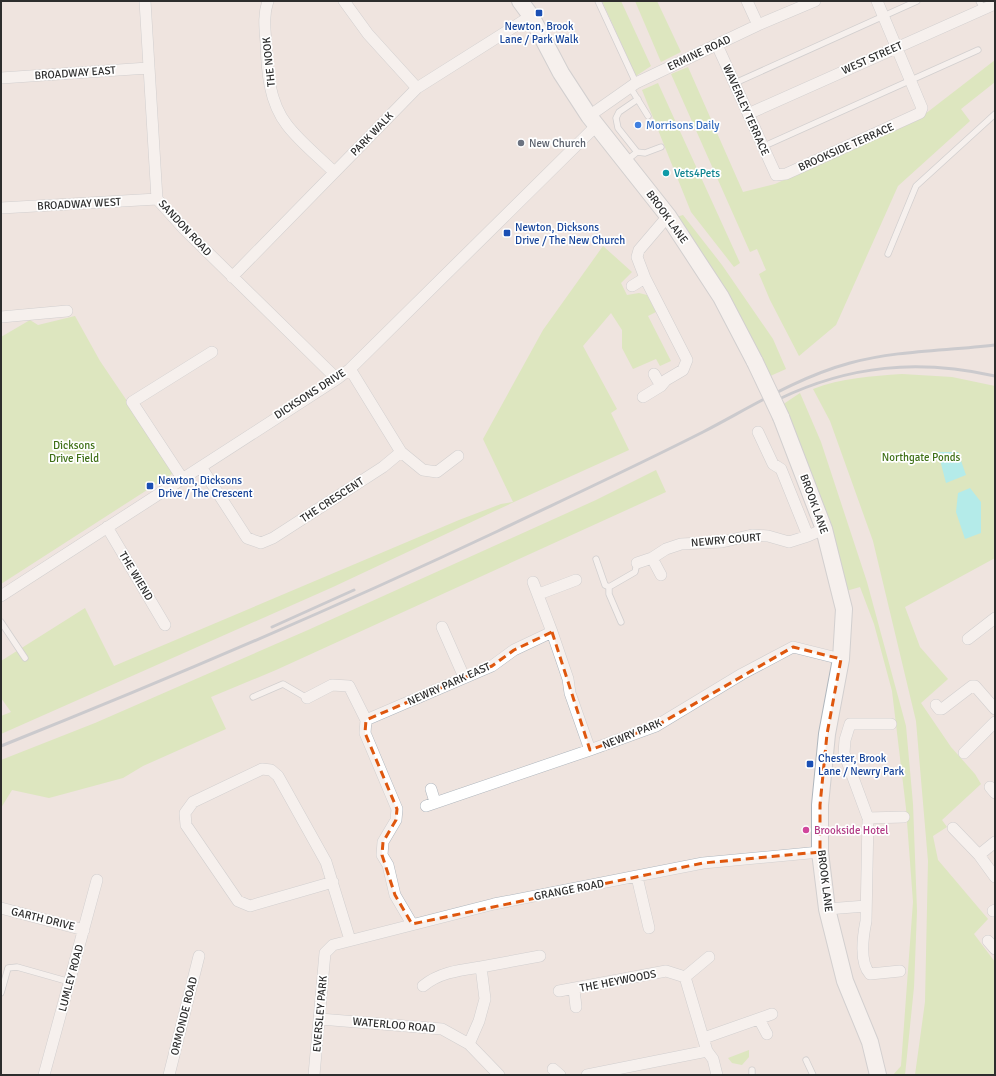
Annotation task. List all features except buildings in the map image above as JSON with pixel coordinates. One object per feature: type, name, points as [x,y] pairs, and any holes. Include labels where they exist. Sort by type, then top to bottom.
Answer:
[{"type":"street","name":"SANDON ROAD","points":[[145,1],[157,199],[184,229],[337,379]]},
{"type":"street","name":"THE NOOK","points":[[268,1],[264,10],[266,56],[268,80],[274,102],[287,125],[334,172]]},
{"type":"street","points":[[344,1],[368,34],[417,88]]},
{"type":"street","name":"BROOK LANE","points":[[520,1],[531,16],[561,73],[593,121],[631,157],[721,297],[755,362],[781,417],[824,529],[844,609],[841,659],[827,734],[820,805],[820,852],[827,909],[845,981],[870,1042],[878,1075]]},
{"type":"street","points":[[747,1],[758,25]]},
{"type":"street","name":"ERMINE ROAD","points":[[593,121],[633,85],[758,25],[815,1]]},
{"type":"street","points":[[877,1],[910,80]]},
{"type":"street","name":"WEST STREET","points":[[748,114],[896,47],[981,5],[995,4]]},
{"type":"street","name":"PARK WALK","points":[[232,277],[417,88],[531,16]]},
{"type":"street","name":"WAVERLEY TERRACE","points":[[717,45],[776,175]]},
{"type":"street","name":"BROADWAY EAST","points":[[1,78],[148,68]]},
{"type":"street","name":"BROOKSIDE TERRACE","points":[[776,175],[786,174],[915,116],[922,108],[910,80]]},
{"type":"street","name":"DICKSONS DRIVE","points":[[1,596],[337,379],[350,368],[593,121]]},
{"type":"street","name":"BROADWAY WEST","points":[[1,208],[157,199]]},
{"type":"street","points":[[643,397],[661,386],[666,380],[683,370],[687,360],[645,278],[637,257],[639,250],[668,216]]},
{"type":"street","points":[[632,286],[645,278]]},
{"type":"street","points":[[1,317],[67,311]]},
{"type":"street","points":[[182,478],[132,402],[212,352]]},
{"type":"street","points":[[350,368],[401,452],[423,470],[437,472],[458,456]]},
{"type":"street","points":[[654,374],[661,386]]},
{"type":"street","points":[[758,432],[773,464],[781,469],[808,536]]},
{"type":"street","name":"THE CRESCENT","points":[[201,467],[247,538],[261,543],[273,538],[376,472],[401,452]]},
{"type":"street","name":"THE WIEND","points":[[107,527],[166,625]]},
{"type":"street","name":"NEWRY COURT","points":[[637,563],[652,558],[666,549],[681,544],[722,542],[752,535],[768,536],[789,542],[824,529]]},
{"type":"street","points":[[652,558],[661,575]]},
{"type":"street","points":[[539,594],[576,580]]},
{"type":"street","points":[[533,582],[539,594],[568,679],[570,693],[590,750]]},
{"type":"street","points":[[968,639],[995,618]]},
{"type":"street","points":[[442,627],[464,677]]},
{"type":"street","name":"NEWRY PARK EAST","points":[[366,720],[492,666],[514,650],[552,632]]},
{"type":"street","name":"NEWRY PARK","points":[[431,789],[430,804],[656,726],[742,674],[792,647],[841,659]]},
{"type":"street","points":[[308,698],[332,685],[349,686],[366,720],[364,733],[397,809],[396,820],[383,842],[382,855],[388,866],[395,895],[412,924]]},
{"type":"street","points":[[936,704],[939,709],[942,709],[961,693],[972,686],[975,686],[995,709]]},
{"type":"street","points":[[964,753],[995,722]]},
{"type":"street","points":[[891,724],[850,724],[845,740],[844,754],[868,818],[866,921],[864,935],[865,968],[870,974],[900,971]]},
{"type":"street","points":[[333,882],[250,906],[238,901],[186,825],[186,812],[193,802],[262,769],[271,770],[278,776],[326,862],[333,882],[350,940]]},
{"type":"street","points":[[868,818],[904,817]]},
{"type":"street","points":[[953,828],[979,855],[995,876]]},
{"type":"street","points":[[979,855],[995,842]]},
{"type":"street","name":"GRANGE ROAD","points":[[325,953],[333,945],[350,940],[494,904],[703,863],[820,852]]},
{"type":"street","points":[[637,877],[648,928]]},
{"type":"street","name":"LUMLEY ROAD","points":[[44,1075],[97,880]]},
{"type":"street","points":[[827,909],[866,906]]},
{"type":"street","name":"GARTH DRIVE","points":[[1,908],[84,930]]},
{"type":"street","name":"EVERSLEY PARK","points":[[314,1075],[325,953]]},
{"type":"street","name":"ORMONDE ROAD","points":[[169,1075],[199,956]]},
{"type":"street","points":[[423,986],[431,979],[449,972],[540,956]]},
{"type":"street","points":[[709,957],[685,977],[707,1051],[713,1059],[717,1075]]},
{"type":"street","points":[[469,1044],[479,1021],[485,999],[481,967]]},
{"type":"street","name":"THE HEYWOODS","points":[[559,991],[666,972],[685,977]]},
{"type":"street","name":"THE HEYWOODS","points":[[574,989],[576,1008]]},
{"type":"street","points":[[704,1038],[772,1014]]},
{"type":"street","name":"WATERLOO ROAD","points":[[320,1019],[442,1029],[469,1044],[499,1075]]},
{"type":"street","points":[[759,1019],[767,1034]]},
{"type":"street","points":[[587,1075],[707,1051]]},
{"type":"lane","points":[[598,1],[638,98],[648,116]]},
{"type":"lane","points":[[735,82],[917,1]]},
{"type":"lane","points":[[762,146],[978,50]]},
{"type":"lane","points":[[638,98],[619,112],[616,118],[618,128],[631,157],[661,147]]},
{"type":"lane","points":[[888,254],[916,186],[995,114]]},
{"type":"lane","points":[[596,559],[605,585],[609,587]]},
{"type":"lane","points":[[609,587],[635,572],[637,563]]},
{"type":"lane","points":[[609,587],[609,594],[621,622]]},
{"type":"lane","points":[[1,622],[26,658]]},
{"type":"lane","points":[[253,697],[283,684],[308,698]]},
{"type":"lane","points":[[1,993],[8,968],[17,967],[70,982]]},
{"type":"lane","points":[[806,1060],[813,1075]]},
{"type":"highlighted area","points":[[552,632],[590,750],[656,726],[793,647],[841,659],[827,734],[820,805],[820,852],[703,863],[412,924],[395,895],[382,855],[383,842],[396,820],[397,809],[365,733],[366,720],[492,666],[514,650]]},
{"type":"green space","points":[[602,1],[621,1],[651,66],[636,76]]},
{"type":"green space","points":[[635,1],[657,1],[681,52],[661,62]]},
{"type":"green space","points":[[995,60],[995,82],[961,109],[970,121],[898,186],[836,325],[799,356],[770,300],[759,274],[766,270],[757,249],[750,252],[671,74],[688,67],[743,192],[775,184],[916,121]]},
{"type":"green space","points":[[658,83],[740,263],[734,267],[691,212],[642,90]]},
{"type":"green space","points":[[683,215],[722,265],[773,339],[786,369],[768,377],[673,218]]},
{"type":"green space","points":[[603,246],[632,272],[621,283],[627,295],[639,293],[647,295],[656,312],[648,316],[671,361],[660,366],[656,359],[633,369],[622,348],[622,330],[611,313],[583,346],[617,409],[611,413],[629,450],[333,587],[1,734],[1,716],[11,712],[1,698],[1,661],[85,608],[114,666],[459,520],[501,504],[513,502],[483,439],[543,330]]},
{"type":"green space","name":"Dicksons Drive Field","points":[[75,316],[100,361],[175,472],[1,584],[1,337],[30,320],[38,325]]},
{"type":"green space","name":"Northgate Ponds","points":[[902,374],[952,377],[995,386],[995,558],[905,607],[920,647],[948,679],[921,703],[951,747],[975,774],[981,784],[942,820],[947,827],[933,836],[938,860],[988,919],[974,934],[995,962],[995,1075],[915,1075],[925,1002],[928,861],[916,721],[873,541],[830,421],[813,389],[834,382]]},
{"type":"green space","points":[[800,393],[821,442],[867,582],[906,726],[913,804],[917,911],[914,987],[905,1075],[893,1075],[901,1066],[913,902],[906,808],[892,691],[874,624],[860,587],[846,591],[782,405]]},
{"type":"green space","points":[[656,470],[666,492],[276,670],[211,697],[226,729],[143,766],[123,778],[49,798],[12,790],[1,808],[1,760],[95,723],[308,630],[596,500]]},
{"type":"green space","points":[[749,1050],[749,1057],[742,1065],[732,1063],[728,1058]]},
{"type":"water","points":[[938,452],[958,452],[966,475],[946,483]]},
{"type":"water","points":[[970,488],[981,502],[981,533],[965,539],[956,512],[958,493]]},
{"type":"railway","points":[[1,746],[127,695],[437,560],[703,432],[775,393],[812,376],[850,363],[868,359],[922,351],[995,345]]},
{"type":"railway","points":[[779,399],[832,379],[858,372],[885,368],[939,368],[995,376]]},
{"type":"railway","points":[[272,627],[354,590]]},
{"type":"place","name":"Newton, Brook Lane / Park Walk","points":[[539,13]]},
{"type":"place","name":"Morrisons Daily","points":[[638,125]]},
{"type":"place","name":"New Church","points":[[521,143]]},
{"type":"place","name":"Vets4Pets","points":[[666,173]]},
{"type":"place","name":"Newton, Dicksons Drive / The New Church","points":[[507,233]]},
{"type":"place","name":"Newton, Dicksons Drive / The Crescent","points":[[150,486]]},
{"type":"place","name":"Chester, Brook Lane / Newry Park","points":[[810,764]]},
{"type":"place","name":"Brookside Hotel","points":[[806,830]]}]
